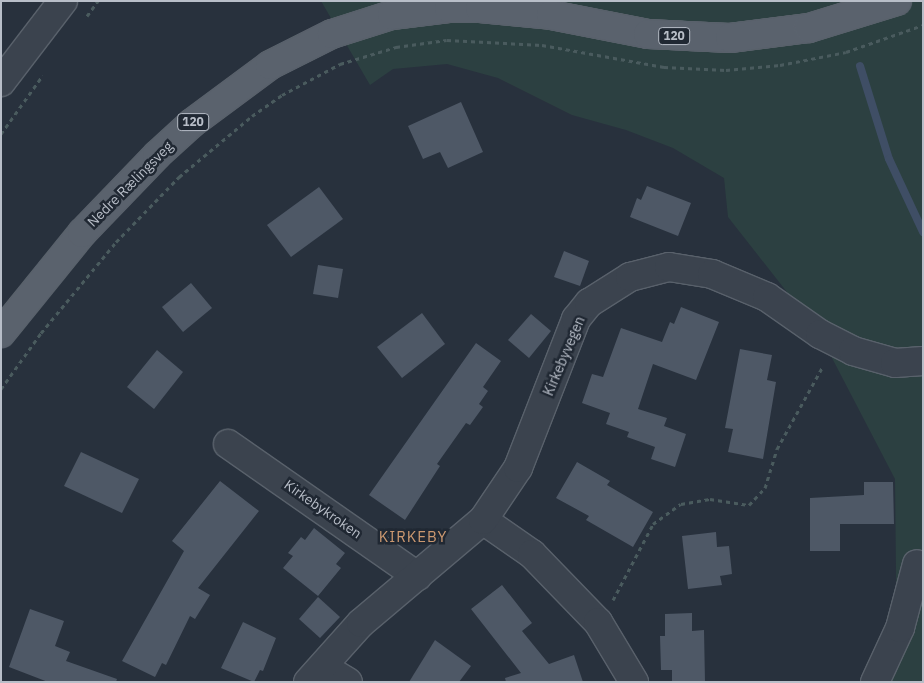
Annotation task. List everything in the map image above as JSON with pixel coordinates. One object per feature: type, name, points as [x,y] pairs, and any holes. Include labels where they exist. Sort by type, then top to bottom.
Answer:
[{"type":"main road","name":"Nedre Rælingsveg","points":[[1,334],[82,233],[157,154],[192,123],[270,65],[332,34],[392,15],[449,8],[551,15],[666,36],[746,37],[831,23],[897,1]]},
{"type":"street","points":[[1,82],[63,1]]},
{"type":"street","name":"Kirkebyvegen","points":[[316,674],[361,623],[483,520],[518,468],[576,318],[589,303],[630,277],[668,268],[712,274],[767,297],[835,344],[894,363],[923,361]]},
{"type":"street","name":"Kirkebykroken","points":[[228,444],[417,576]]},
{"type":"street","points":[[483,520],[532,554],[598,622],[634,682]]},
{"type":"street","points":[[875,682],[900,628],[917,564]]},
{"type":"street","points":[[316,674],[348,682]]},
{"type":"path","points":[[82,22],[98,1]]},
{"type":"path","points":[[1,389],[41,333],[105,255],[179,177],[252,116],[282,95],[340,64],[396,47],[447,40],[542,46],[645,65],[726,70],[780,66],[846,52],[923,25]]},
{"type":"path","points":[[1,134],[49,67]]},
{"type":"path","points":[[598,622],[620,589],[653,524],[681,504],[710,499],[750,505],[765,488],[777,449],[835,344]]},
{"type":"green space","points":[[321,1],[923,1],[923,682],[887,682],[897,664],[895,479],[819,333],[728,217],[724,178],[673,148],[626,130],[572,115],[498,78],[447,64],[393,69],[370,85]]},
{"type":"building","points":[[461,102],[483,152],[448,168],[440,152],[423,159],[408,126]]},
{"type":"building","points":[[647,186],[691,203],[678,236],[630,217],[637,198],[641,200]]},
{"type":"building","points":[[319,187],[343,219],[291,257],[267,225]]},
{"type":"building","points":[[564,251],[589,261],[580,286],[554,277]]},
{"type":"building","points":[[318,265],[343,269],[338,298],[313,294]]},
{"type":"building","points":[[191,283],[212,308],[183,332],[162,307]]},
{"type":"building","points":[[681,307],[719,322],[696,380],[653,364],[638,409],[667,418],[664,426],[686,434],[675,467],[651,459],[655,447],[627,437],[629,432],[606,424],[610,413],[582,403],[592,374],[603,377],[621,328],[662,342],[670,322],[674,324]]},
{"type":"building","points":[[422,313],[445,344],[402,378],[377,347]]},
{"type":"building","points":[[531,314],[551,331],[529,358],[508,340]]},
{"type":"building","points":[[476,343],[501,361],[483,387],[488,391],[479,404],[483,407],[470,425],[466,423],[437,464],[440,466],[405,520],[369,495]]},
{"type":"building","points":[[740,349],[772,355],[767,380],[776,382],[763,459],[728,452],[733,429],[725,428]]},
{"type":"building","points":[[157,350],[183,372],[154,409],[127,387]]},
{"type":"building","points":[[81,452],[139,479],[122,513],[64,486]]},
{"type":"building","points":[[577,462],[610,481],[607,485],[653,512],[633,547],[586,520],[589,516],[556,498]]},
{"type":"building","points":[[220,481],[259,511],[198,588],[210,595],[195,619],[190,616],[166,665],[162,663],[155,677],[122,661],[184,551],[172,541]]},
{"type":"building","points":[[864,482],[893,482],[894,524],[840,524],[840,551],[810,551],[810,498],[864,495]]},
{"type":"building","points":[[314,528],[345,553],[336,564],[341,568],[318,596],[283,568],[293,556],[288,553],[301,537],[305,540]]},
{"type":"building","points":[[716,532],[717,547],[729,546],[732,574],[720,576],[722,585],[688,589],[682,536]]},
{"type":"building","points":[[502,585],[532,623],[522,631],[549,664],[574,655],[583,682],[506,682],[505,678],[521,673],[471,609]]},
{"type":"building","points":[[318,597],[340,617],[320,638],[299,619]]},
{"type":"building","points":[[30,609],[64,621],[55,646],[70,652],[66,661],[117,679],[116,682],[48,682],[9,667]]},
{"type":"building","points":[[692,613],[692,631],[704,630],[705,682],[672,682],[672,670],[661,670],[660,636],[665,636],[665,614]]},
{"type":"building","points":[[243,622],[276,638],[263,671],[260,670],[254,682],[221,668]]},
{"type":"building","points":[[435,640],[471,666],[459,682],[409,682]]},
{"type":"waterway","points":[[860,66],[889,159],[923,232]]},
{"type":"district","name":"KIRKEBY","points":[[413,537]]}]
